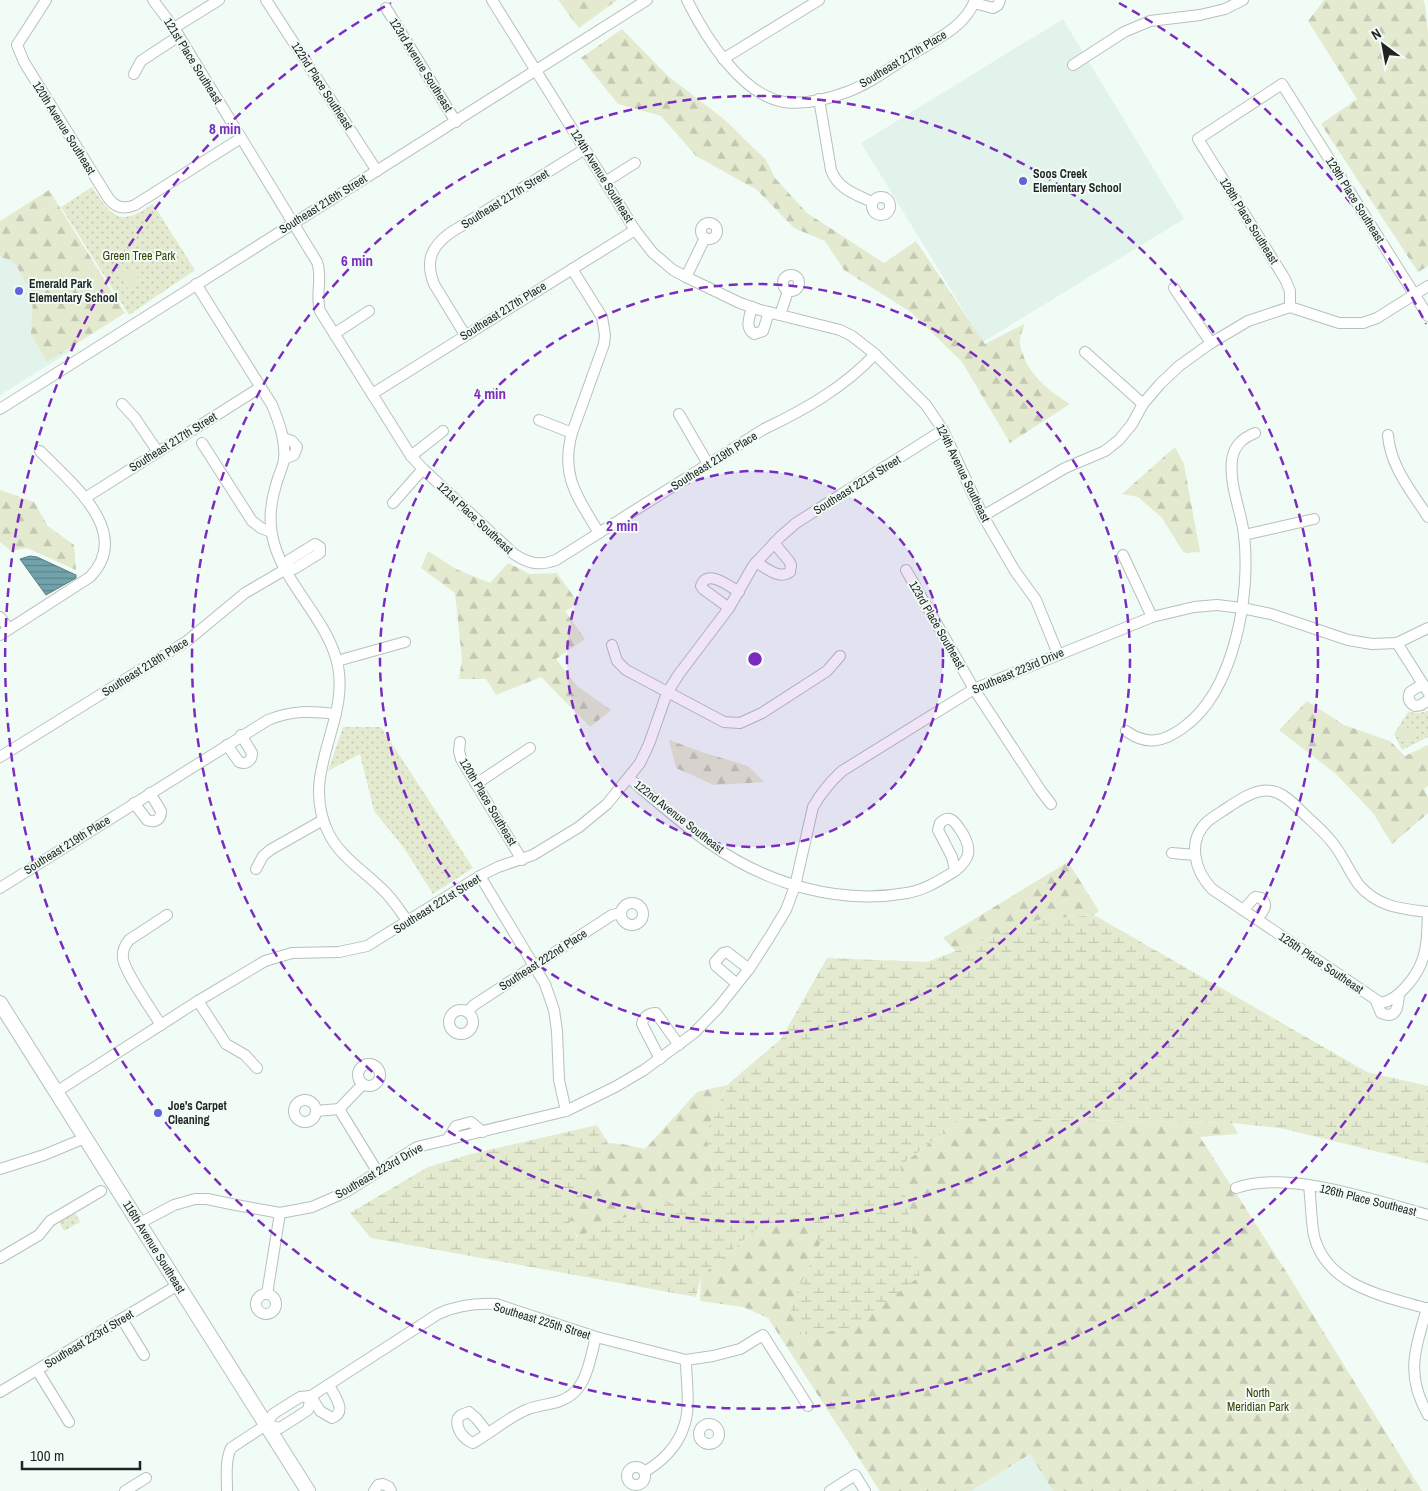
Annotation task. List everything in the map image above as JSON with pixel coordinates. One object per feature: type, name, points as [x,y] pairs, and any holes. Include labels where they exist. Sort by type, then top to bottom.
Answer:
[{"type":"main road","name":"116th Avenue Southeast","points":[[0,1003],[308,1491]]},
{"type":"street","name":"120th Avenue Southeast","points":[[46,0],[17,45],[24,62],[107,196],[117,206],[125,208],[135,205],[241,138]]},
{"type":"street","name":"121st Place Southeast","points":[[153,0],[176,32],[317,262],[320,270],[318,304],[323,317],[411,456],[514,554],[532,563],[548,563]]},
{"type":"street","points":[[134,74],[141,61],[219,0]]},
{"type":"street","name":"122nd Place Southeast","points":[[266,0],[377,171]]},
{"type":"street","name":"124th Avenue Southeast","points":[[492,0],[635,230],[657,258],[686,278],[752,307],[840,330],[852,336],[875,354],[926,406],[943,430],[983,516],[1015,571],[1036,600],[1058,654]]},
{"type":"street","name":"Southeast 216th Street","points":[[0,409],[647,0]]},
{"type":"street","name":"Southeast 217th Place","points":[[687,0],[698,22],[723,59],[750,86],[782,102],[800,103],[847,92],[877,76],[955,27],[966,16],[974,2]]},
{"type":"street","points":[[723,59],[819,0]]},
{"type":"street","points":[[974,2],[993,8],[998,5],[1000,0]]},
{"type":"street","points":[[1073,65],[1124,32],[1150,21],[1200,16],[1225,9],[1243,0]]},
{"type":"street","name":"123rd Avenue Southeast","points":[[386,8],[456,122]]},
{"type":"street","name":"128th Place Southeast","points":[[1282,84],[1198,139],[1285,279],[1290,291],[1290,307]]},
{"type":"street","name":"129th Place Southeast","points":[[1282,84],[1428,316]]},
{"type":"street","points":[[819,99],[831,170],[834,177],[842,187],[872,202]]},
{"type":"street","name":"Southeast 217th Street","points":[[465,334],[434,284],[430,268],[432,255],[440,240],[585,149]]},
{"type":"street","points":[[605,182],[635,163]]},
{"type":"street","name":"Southeast 217th Place","points":[[372,394],[465,334],[635,230]]},
{"type":"street","points":[[686,278],[705,238]]},
{"type":"street","points":[[572,269],[602,317],[605,335],[604,344],[568,446],[567,460],[572,484],[600,533]]},
{"type":"street","points":[[196,284],[272,405],[283,438],[284,459],[272,501],[272,532],[278,554],[325,632],[337,661],[339,693],[336,714],[323,757],[318,783],[323,820],[336,846],[357,869],[384,891],[408,922]]},
{"type":"street","points":[[983,516],[1065,468],[1105,451],[1119,440],[1132,424],[1143,404],[1179,366],[1248,320],[1290,307],[1339,323],[1363,324],[1377,318],[1428,286]]},
{"type":"street","points":[[1174,288],[1211,343]]},
{"type":"street","points":[[780,315],[788,291]]},
{"type":"street","points":[[752,307],[748,326],[749,330],[754,334],[760,333],[763,330],[769,312]]},
{"type":"street","points":[[334,334],[369,311]]},
{"type":"street","points":[[1086,352],[1143,404]]},
{"type":"street","name":"Southeast 219th Place","points":[[548,563],[600,533],[764,429],[786,420],[849,380],[875,354]]},
{"type":"street","name":"Southeast 217th Street","points":[[85,498],[261,387]]},
{"type":"street","points":[[122,404],[135,418],[158,452]]},
{"type":"street","points":[[679,414],[708,464]]},
{"type":"street","points":[[539,420],[572,433]]},
{"type":"street","name":"Southeast 221st Street","points":[[56,1092],[198,1001],[265,961],[292,953],[339,952],[367,946],[480,876],[498,867],[533,855],[595,816],[640,763],[650,744],[667,693],[692,654],[729,608],[756,562],[796,523],[943,430]]},
{"type":"street","points":[[411,456],[443,431]]},
{"type":"street","points":[[1126,731],[1141,740],[1150,741],[1166,738],[1193,721],[1206,706],[1228,667],[1240,623],[1245,584],[1244,535],[1231,473],[1232,459],[1237,446],[1245,437],[1256,432]]},
{"type":"street","points":[[1388,435],[1393,461],[1428,518]]},
{"type":"street","points":[[202,443],[252,521],[261,528],[272,532]]},
{"type":"street","points":[[0,617],[4,632],[90,577],[98,568],[105,551],[106,536],[103,528],[85,498],[40,451]]},
{"type":"street","points":[[393,503],[423,469]]},
{"type":"street","points":[[1244,535],[1314,519]]},
{"type":"street","points":[[756,562],[778,575],[786,575],[790,572],[789,561],[774,543]]},
{"type":"street","points":[[1123,555],[1152,617]]},
{"type":"street","name":"Southeast 218th Place","points":[[0,757],[187,641],[246,593],[286,569]]},
{"type":"street","name":"123rd Place Southeast","points":[[906,570],[974,689],[1041,791],[1052,804]]},
{"type":"street","points":[[729,608],[703,590],[702,582],[706,579],[714,578],[739,592]]},
{"type":"street","name":"Southeast 223rd Drive","points":[[140,1223],[174,1205],[195,1199],[207,1198],[280,1213],[312,1207],[346,1192],[417,1147],[566,1111],[615,1087],[660,1059],[694,1033],[718,1008],[749,969],[786,910],[795,886],[812,812],[818,797],[829,784],[842,771],[974,689],[1152,617],[1194,607],[1217,605],[1242,608],[1278,616],[1348,640],[1372,644],[1397,643]]},
{"type":"street","points":[[1428,628],[1397,643],[1425,688],[1410,692],[1410,702],[1415,706],[1421,705],[1428,700]]},
{"type":"street","points":[[337,661],[405,642]]},
{"type":"street","points":[[612,645],[616,661],[620,666],[724,722],[740,723],[762,713],[812,683],[827,671],[840,656]]},
{"type":"street","name":"Southeast 219th Place","points":[[0,888],[268,720],[292,712],[306,711],[336,714]]},
{"type":"street","points":[[227,745],[239,762],[248,762],[252,753],[241,736]]},
{"type":"street","name":"120th Place Southeast","points":[[460,742],[461,760],[522,860]]},
{"type":"street","points":[[476,784],[530,748]]},
{"type":"street","name":"122nd Avenue Southeast","points":[[629,778],[699,835],[726,854],[795,886],[844,895],[871,896],[908,893],[935,883],[955,871],[967,857],[969,844],[956,823],[946,819],[940,823],[938,830],[952,857],[955,871]]},
{"type":"street","points":[[1172,853],[1195,855],[1195,846],[1207,822],[1241,799],[1256,792],[1272,791],[1283,796],[1335,845],[1359,884],[1369,894],[1395,908],[1428,913],[1424,956],[1419,967],[1399,994],[1398,1008],[1393,1014],[1381,1013],[1376,1001]]},
{"type":"street","points":[[134,803],[147,820],[154,822],[160,818],[161,811],[150,793]]},
{"type":"street","points":[[256,869],[263,856],[270,850],[323,820]]},
{"type":"street","name":"125th Place Southeast","points":[[1195,855],[1198,870],[1212,889],[1376,1001],[1381,1003],[1388,1002],[1399,994]]},
{"type":"street","points":[[480,876],[545,984],[554,1010],[559,1080],[566,1111]]},
{"type":"street","points":[[1244,910],[1255,897],[1261,898],[1266,903],[1266,907],[1257,919]]},
{"type":"street","name":"Southeast 222nd Place","points":[[467,1012],[474,1005],[612,916],[621,913]]},
{"type":"street","points":[[161,1025],[126,968],[123,961],[123,950],[129,940],[167,915]]},
{"type":"street","points":[[737,984],[716,966],[715,962],[723,953],[727,952],[749,969]]},
{"type":"street","points":[[198,1001],[226,1044],[245,1055],[257,1068]]},
{"type":"street","points":[[660,1059],[642,1024],[644,1018],[652,1013],[656,1013],[679,1046]]},
{"type":"street","points":[[316,1111],[340,1109],[363,1084]]},
{"type":"street","points":[[340,1109],[377,1171]]},
{"type":"street","points":[[0,1169],[44,1155],[85,1138]]},
{"type":"street","name":"126th Place Southeast","points":[[1236,1188],[1248,1183],[1271,1181],[1309,1186],[1330,1189],[1428,1215]]},
{"type":"street","points":[[1309,1186],[1314,1236],[1324,1258],[1337,1272],[1355,1285],[1376,1294],[1427,1308],[1415,1350],[1413,1371],[1419,1400],[1428,1415]]},
{"type":"street","points":[[0,1258],[39,1235],[50,1222],[102,1191]]},
{"type":"street","points":[[267,1294],[280,1213]]},
{"type":"street","name":"Southeast 223rd Street","points":[[0,1392],[178,1285]]},
{"type":"street","name":"Southeast 225th Street","points":[[227,1491],[228,1453],[231,1448],[266,1425],[273,1414],[300,1397],[311,1396],[438,1314],[460,1306],[496,1304],[596,1337],[686,1360]]},
{"type":"street","points":[[122,1319],[144,1355]]},
{"type":"street","points":[[644,1472],[656,1465],[666,1455],[684,1426],[687,1412],[686,1360],[740,1349],[763,1335],[808,1406]]},
{"type":"street","points":[[488,1434],[527,1409],[563,1400],[578,1390],[584,1380],[596,1337]]},
{"type":"street","points":[[37,1370],[68,1422]]},
{"type":"street","points":[[311,1396],[325,1415],[332,1418],[335,1417],[340,1412],[340,1405],[328,1385]]},
{"type":"street","name":"Southeast 225th Street","points":[[266,1425],[280,1428],[308,1410],[311,1396]]},
{"type":"street","points":[[684,1426],[699,1431]]},
{"type":"street","points":[[830,1491],[855,1475],[865,1491]]},
{"type":"street","points":[[125,1491],[146,1478]]},
{"type":"street","points":[[374,1491],[378,1485],[384,1484],[389,1487],[390,1491]]},
{"type":"shaded area","name":"Soos Creek Elementary School","points":[[1063,19],[1184,219],[983,342],[861,143]]},
{"type":"shaded area","name":"Emerald Park Elementary School","points":[[0,232],[74,349],[0,395]]},
{"type":"shaded area","points":[[1030,1454],[1053,1491],[971,1491]]},
{"type":"green space","points":[[558,0],[617,0],[579,28]]},
{"type":"green space","points":[[1324,0],[1423,0],[1425,4],[1428,32],[1428,266],[1418,272],[1321,124],[1357,99],[1308,21]]},
{"type":"green space","points":[[622,29],[668,76],[725,120],[766,160],[775,178],[807,213],[884,263],[916,241],[985,344],[1024,324],[1020,344],[1027,364],[1045,386],[1070,404],[1010,443],[962,362],[912,313],[844,270],[825,241],[794,228],[757,190],[696,156],[661,116],[618,104],[581,58]]},
{"type":"green space","name":"Green Tree Park","points":[[92,187],[106,206],[118,216],[132,215],[153,204],[195,270],[129,315],[61,207]]},
{"type":"green space","points":[[49,190],[125,313],[47,362],[31,334],[33,297],[15,263],[0,256],[0,221]]},
{"type":"green space","points":[[132,267],[141,283],[129,290],[119,274]]},
{"type":"green space","points":[[1175,447],[1184,464],[1200,552],[1184,553],[1162,518],[1138,497],[1122,494]]},
{"type":"green space","points":[[0,490],[34,502],[48,526],[74,545],[76,570],[27,548],[11,551],[0,542]]},
{"type":"green space","points":[[428,551],[456,569],[490,583],[508,563],[530,574],[557,573],[579,604],[565,611],[585,639],[556,659],[577,686],[611,710],[590,727],[541,677],[496,695],[486,679],[459,679],[462,659],[455,593],[421,568]]},
{"type":"green space","points":[[1307,701],[1344,725],[1390,741],[1405,756],[1428,745],[1428,786],[1424,789],[1428,798],[1428,813],[1392,844],[1373,813],[1336,774],[1279,730]]},
{"type":"green space","points":[[1428,711],[1428,737],[1402,750],[1394,734],[1408,712],[1419,713]]},
{"type":"green space","points":[[1403,725],[1417,734],[1409,745],[1396,736]]},
{"type":"green space","points":[[343,727],[381,727],[473,868],[433,894],[404,848],[374,811],[360,754],[328,771]]},
{"type":"green space","points":[[669,740],[748,766],[764,782],[714,785],[676,768]]},
{"type":"green space","points":[[1068,862],[1099,911],[1094,915],[1038,920],[956,951],[943,938]]},
{"type":"green space","points":[[1094,915],[1367,1072],[1428,1086],[1428,1164],[1280,1128],[1232,1123],[962,1118],[900,1166],[920,1276],[850,1329],[802,1335],[790,1307],[821,1242],[801,1220],[760,1226],[701,1276],[696,1297],[371,1238],[350,1213],[428,1167],[471,1154],[597,1125],[608,1143],[569,1222],[577,1237],[607,1224],[715,1186],[706,1133],[727,1085],[781,1039],[827,958],[927,962],[1038,920]]},
{"type":"green space","points":[[727,1085],[706,1133],[715,1186],[607,1224],[578,1237],[568,1222],[608,1143],[645,1149],[697,1092]]},
{"type":"green space","name":"North Meridian Park","points":[[962,1118],[1232,1123],[1238,1134],[1200,1137],[1422,1491],[1053,1491],[1030,1454],[971,1491],[880,1491],[768,1318],[743,1307],[700,1301],[701,1276],[760,1226],[801,1220],[821,1242],[790,1307],[920,1276],[900,1166]]},
{"type":"green space","points":[[75,1213],[80,1222],[64,1231],[59,1222]]},
{"type":"water","points":[[30,556],[37,557],[76,575],[76,578],[46,595],[20,559]]},
{"type":"place","name":"Soos Creek Elementary School","points":[[1023,181]]},
{"type":"place","name":"Emerald Park Elementary School","points":[[19,291]]},
{"type":"place","name":"Joe's Carpet Cleaning","points":[[158,1113]]}]
